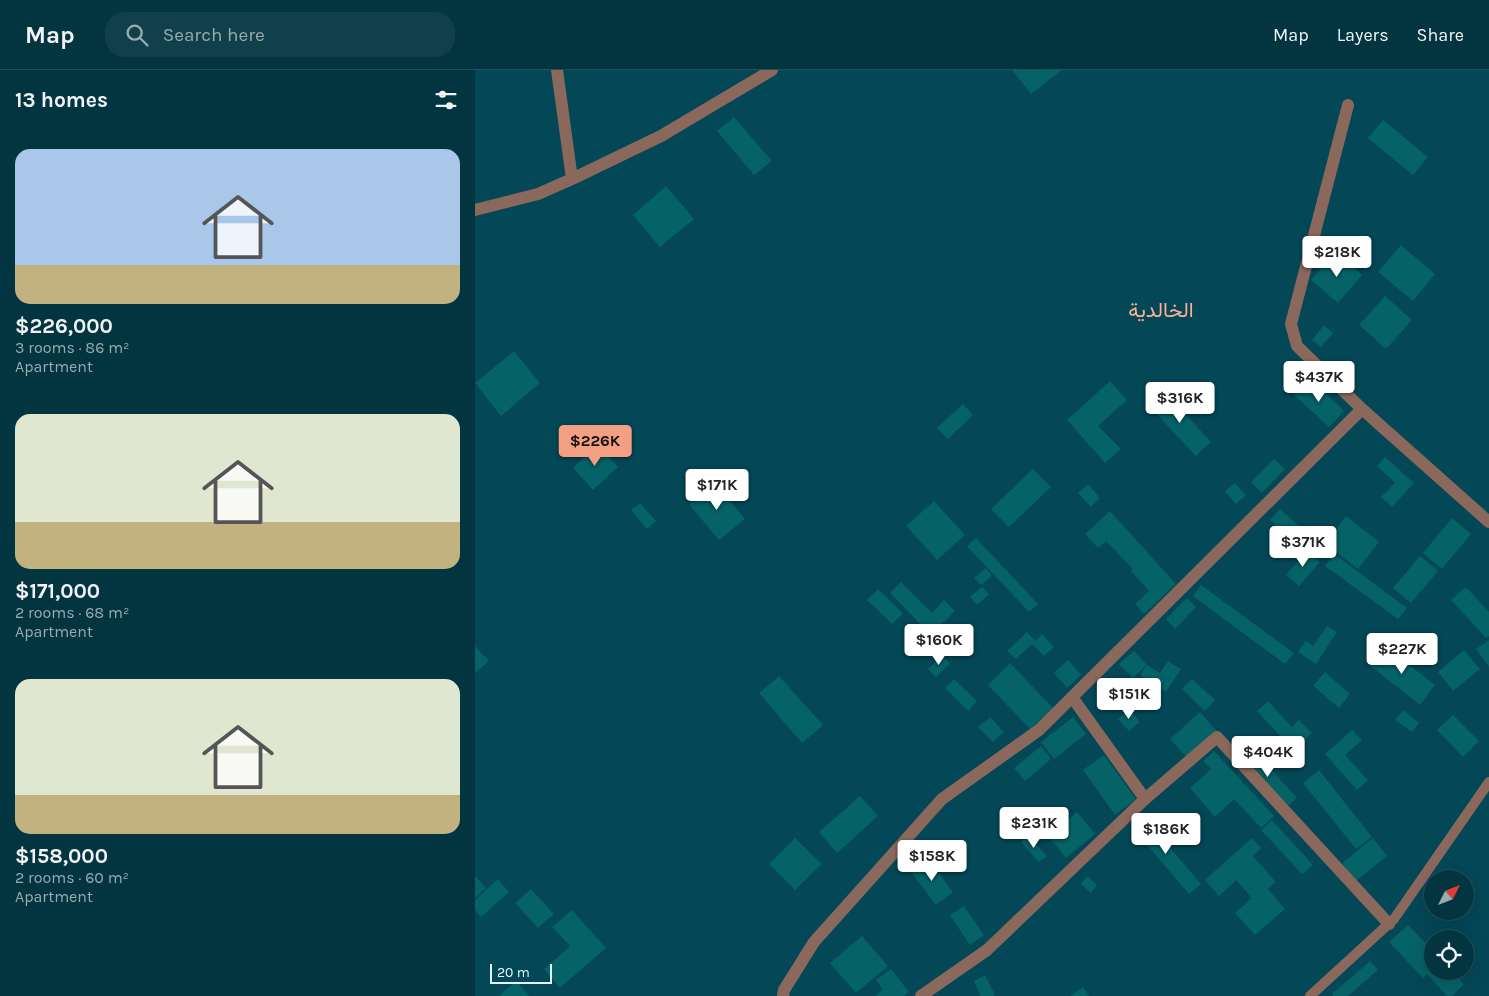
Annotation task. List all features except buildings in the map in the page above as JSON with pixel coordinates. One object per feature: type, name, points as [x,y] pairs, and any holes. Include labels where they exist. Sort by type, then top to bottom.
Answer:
[{"type":"street","points":[[557,70],[571,178]]},
{"type":"street","points":[[475,210],[538,194],[661,136],[772,70]]},
{"type":"street","points":[[1348,106],[1291,324],[1297,346],[1362,409],[1489,522]]},
{"type":"street","points":[[783,996],[783,990],[814,942],[943,799],[1039,730],[1362,409]]},
{"type":"street","points":[[1072,698],[1145,799]]},
{"type":"street","points":[[921,996],[987,950],[1145,799],[1217,737],[1389,924]]},
{"type":"lane","points":[[1310,996],[1394,919],[1430,870],[1489,782]]},
{"type":"district","name":"الخالدية","points":[[1161,310]]}]
